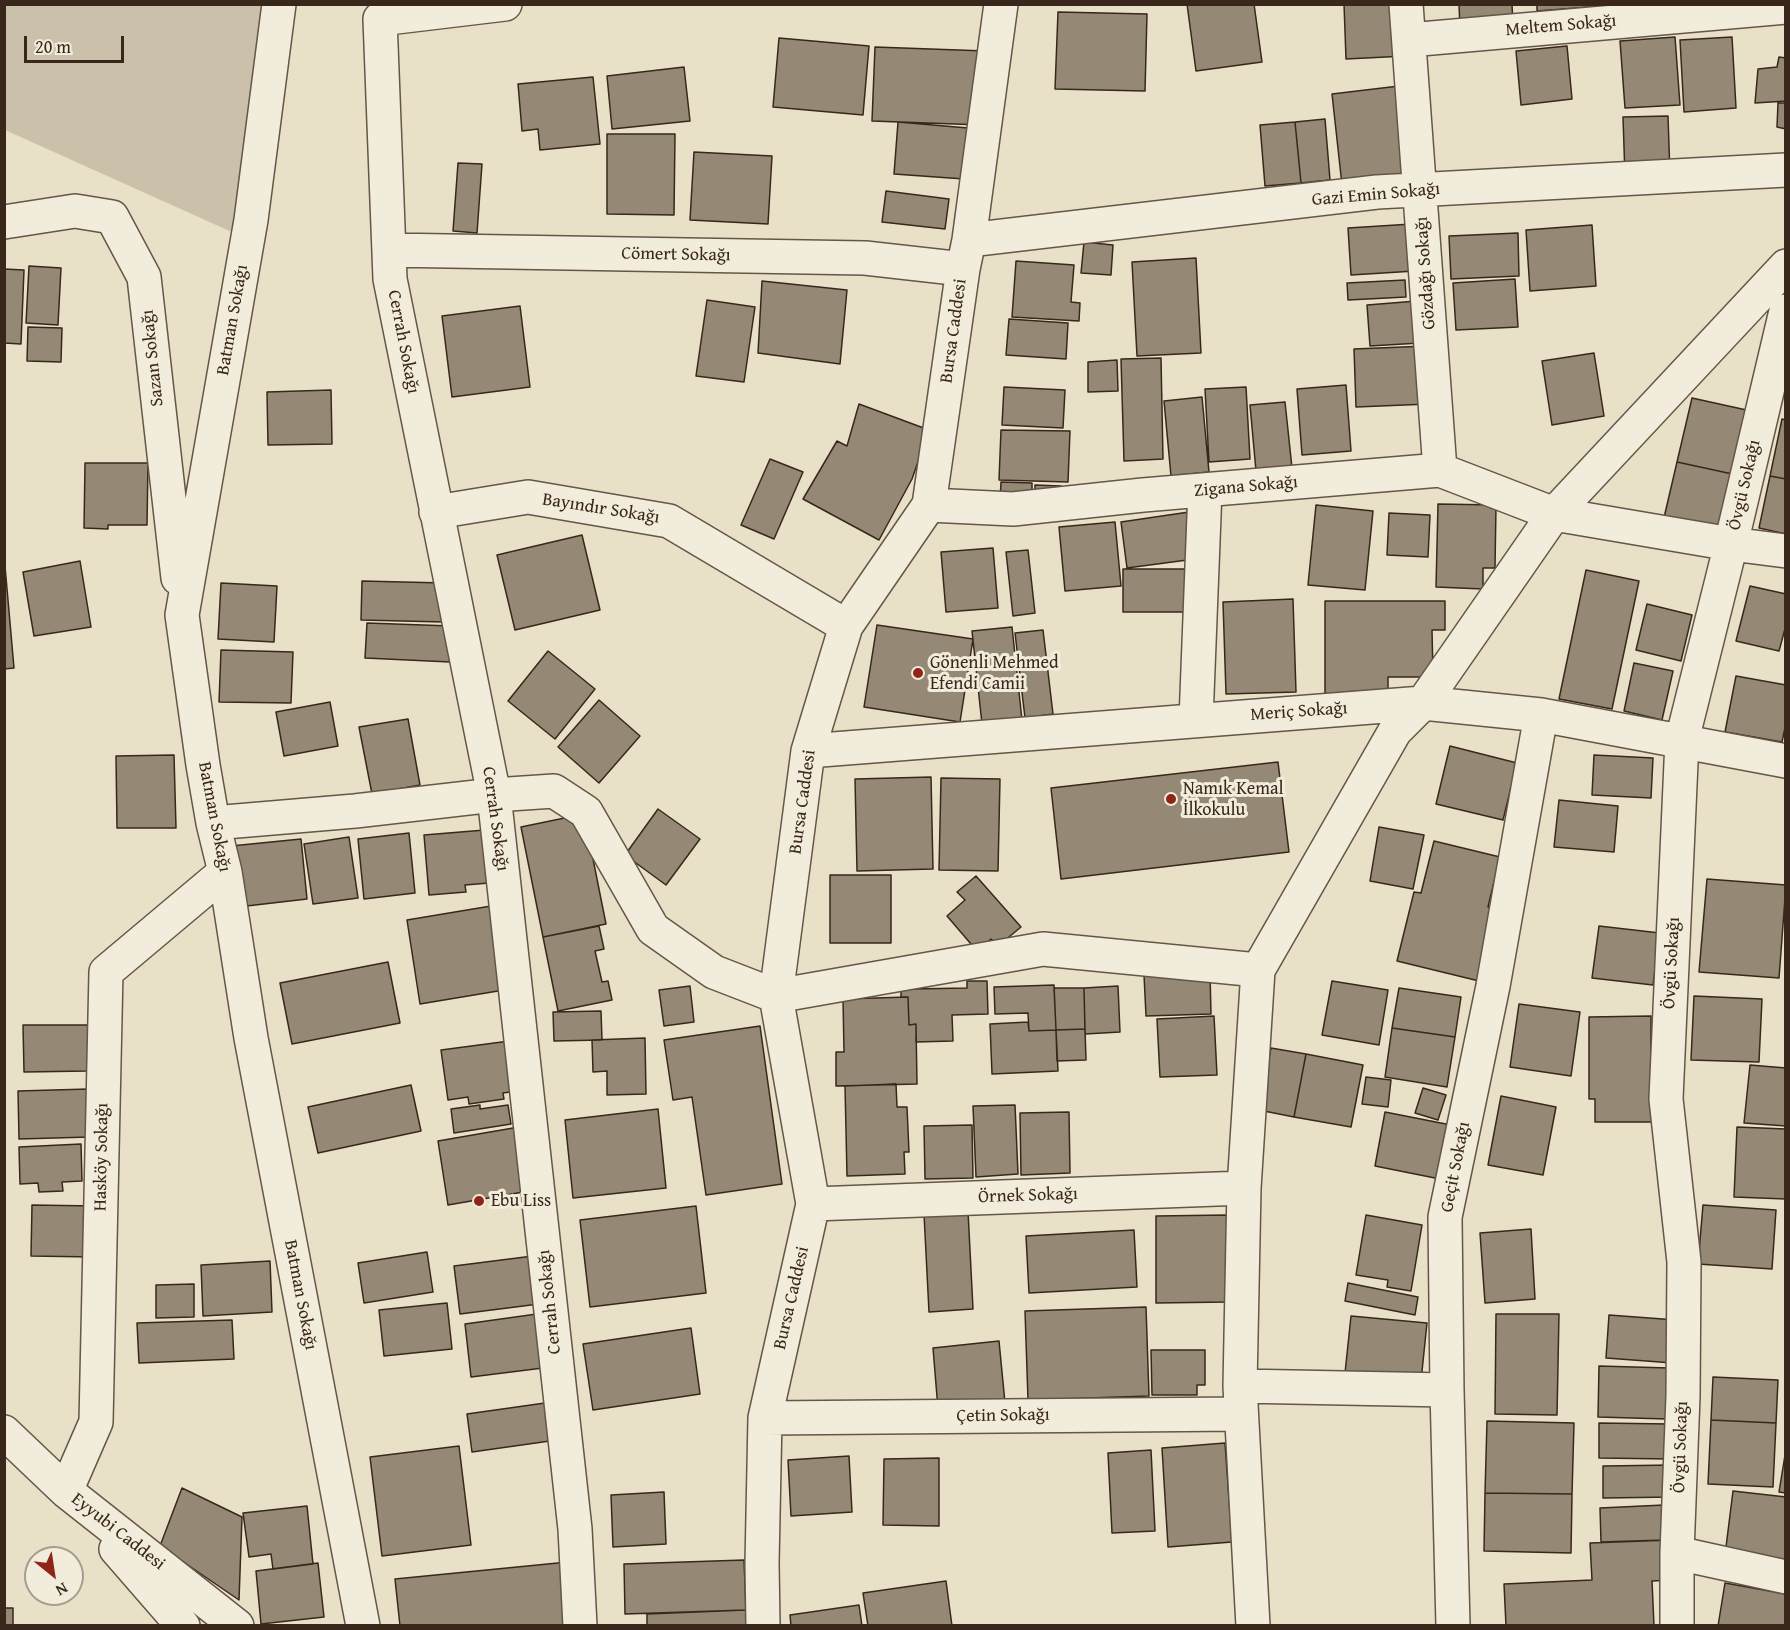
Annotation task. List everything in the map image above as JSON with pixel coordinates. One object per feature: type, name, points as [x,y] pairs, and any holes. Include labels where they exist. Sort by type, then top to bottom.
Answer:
[{"type":"street","name":"Batman Sokağı","points":[[279,4],[250,220],[182,615],[203,765],[213,823],[225,872],[251,1038],[363,1626]]},
{"type":"street","name":"Bursa Caddesi","points":[[763,1626],[765,1418],[813,1204],[776,996],[808,751],[846,626],[929,505],[1001,4]]},
{"type":"street","name":"Gözdağı Sokağı","points":[[1406,4],[1440,470]]},
{"type":"street","name":"Cerrah Sokağı","points":[[500,5],[380,19],[390,279],[494,795],[574,1517],[580,1626]]},
{"type":"street","name":"Meltem Sokağı","points":[[1409,40],[1785,7]]},
{"type":"street","name":"Gazi Emin Sokağı","points":[[966,254],[1377,192],[1785,170]]},
{"type":"street","name":"Sazan Sokağı","points":[[4,222],[75,211],[112,217],[144,277],[182,615]]},
{"type":"street","name":"Cömert Sokağı","points":[[389,250],[865,258],[966,254]]},
{"type":"street","points":[[1253,1626],[1241,1400],[1244,1188],[1258,970],[1395,731],[1423,703],[1554,514],[1785,266]]},
{"type":"street","name":"Övgü Sokağı","points":[[1677,1626],[1684,1262],[1666,1099],[1682,740],[1731,544],[1785,311]]},
{"type":"street","name":"Zigana Sokağı","points":[[929,505],[1012,510],[1205,490],[1440,470],[1554,514],[1785,551]]},
{"type":"street","points":[[1196,720],[1205,490]]},
{"type":"street","name":"Bayındır Sokağı","points":[[436,512],[528,497],[669,521],[846,626]]},
{"type":"street","name":"Meriç Sokağı","points":[[808,751],[1423,703],[1541,715],[1785,761]]},
{"type":"street","name":"Geçit Sokağı","points":[[1453,1626],[1445,1217],[1493,986],[1541,715]]},
{"type":"street","points":[[213,823],[554,791],[586,812],[653,929],[714,972],[776,996],[1043,950],[1258,970]]},
{"type":"street","name":"Hasköy Sokağı","points":[[66,1491],[96,1422],[106,972],[225,872]]},
{"type":"street","name":"Örnek Sokağı","points":[[813,1204],[1244,1188]]},
{"type":"street","name":"Çetin Sokağı","points":[[765,1418],[1447,1390]]},
{"type":"street","name":"Eyyubi Caddesi","points":[[4,1432],[66,1491],[237,1626]]},
{"type":"street","points":[[66,1491],[183,1626]]},
{"type":"street","points":[[1677,1553],[1785,1577]]},
{"type":"shaded area","points":[[5,5],[262,5],[234,233],[5,130]]},
{"type":"building","points":[[1187,4],[1254,4],[1262,62],[1196,71]]},
{"type":"building","points":[[1344,4],[1403,4],[1406,56],[1346,59]]},
{"type":"building","points":[[1459,4],[1512,4],[1513,26],[1460,29]]},
{"type":"building","points":[[1537,4],[1590,4],[1591,7],[1537,11]]},
{"type":"building","points":[[1058,12],[1147,14],[1145,91],[1055,89]]},
{"type":"building","points":[[1675,37],[1680,105],[1625,108],[1620,41]]},
{"type":"building","points":[[1732,37],[1736,108],[1684,112],[1680,40]]},
{"type":"building","points":[[779,38],[869,46],[863,115],[773,107]]},
{"type":"building","points":[[1567,46],[1572,99],[1521,105],[1516,51]]},
{"type":"building","points":[[875,47],[986,51],[982,125],[872,121]]},
{"type":"building","points":[[1779,57],[1786,58],[1786,101],[1755,103],[1758,69],[1777,67]]},
{"type":"building","points":[[684,67],[690,121],[612,129],[607,76]]},
{"type":"building","points":[[593,77],[600,144],[540,150],[538,129],[522,131],[518,84]]},
{"type":"building","points":[[1399,86],[1409,177],[1342,185],[1332,94]]},
{"type":"building","points":[[1778,103],[1786,103],[1786,129],[1777,127]]},
{"type":"building","points":[[1668,116],[1670,175],[1625,177],[1623,117]]},
{"type":"building","points":[[1325,119],[1330,180],[1301,183],[1295,122]]},
{"type":"building","points":[[898,122],[968,128],[964,179],[894,174]]},
{"type":"building","points":[[1295,122],[1301,183],[1265,186],[1260,125]]},
{"type":"building","points":[[607,134],[675,134],[674,215],[607,214]]},
{"type":"building","points":[[694,152],[772,156],[768,224],[690,220]]},
{"type":"building","points":[[458,163],[482,164],[477,233],[453,231]]},
{"type":"building","points":[[886,191],[949,199],[945,229],[882,222]]},
{"type":"building","points":[[1412,224],[1415,271],[1351,275],[1348,228]]},
{"type":"building","points":[[1592,225],[1596,286],[1530,291],[1526,230]]},
{"type":"building","points":[[1518,233],[1519,276],[1451,279],[1449,236]]},
{"type":"building","points":[[1084,242],[1113,245],[1111,275],[1081,273]]},
{"type":"building","points":[[1196,258],[1201,353],[1137,356],[1132,262]]},
{"type":"building","points":[[1016,261],[1074,265],[1071,302],[1080,303],[1079,321],[1012,317]]},
{"type":"building","points":[[29,266],[61,268],[58,325],[26,323]]},
{"type":"building","points":[[4,269],[24,270],[21,344],[4,343]]},
{"type":"building","points":[[1515,279],[1518,327],[1456,330],[1453,283]]},
{"type":"building","points":[[1405,280],[1406,297],[1348,300],[1347,283]]},
{"type":"building","points":[[762,281],[847,290],[840,364],[758,353]]},
{"type":"building","points":[[707,300],[755,307],[744,382],[696,376]]},
{"type":"building","points":[[1417,301],[1420,343],[1370,346],[1367,305]]},
{"type":"building","points":[[520,306],[530,387],[452,397],[442,316]]},
{"type":"building","points":[[1009,319],[1068,323],[1066,359],[1006,355]]},
{"type":"building","points":[[28,327],[62,328],[61,362],[27,361]]},
{"type":"building","points":[[1427,346],[1429,404],[1356,407],[1354,349]]},
{"type":"building","points":[[1594,353],[1604,416],[1552,425],[1542,361]]},
{"type":"building","points":[[1161,358],[1163,459],[1124,461],[1121,359]]},
{"type":"building","points":[[1117,360],[1118,391],[1088,392],[1088,362]]},
{"type":"building","points":[[1346,385],[1351,451],[1302,455],[1297,389]]},
{"type":"building","points":[[1004,387],[1065,390],[1063,428],[1002,425]]},
{"type":"building","points":[[1246,387],[1250,459],[1209,462],[1205,389]]},
{"type":"building","points":[[331,390],[332,444],[268,445],[267,392]]},
{"type":"building","points":[[1202,397],[1209,472],[1171,476],[1164,401]]},
{"type":"building","points":[[1692,398],[1751,411],[1737,475],[1677,462]]},
{"type":"building","points":[[1285,402],[1292,468],[1256,471],[1250,405]]},
{"type":"building","points":[[859,404],[929,430],[912,479],[879,540],[803,499],[837,441],[847,446]]},
{"type":"building","points":[[1782,419],[1786,420],[1786,479],[1770,476]]},
{"type":"building","points":[[1001,430],[1070,431],[1068,482],[999,480]]},
{"type":"building","points":[[770,459],[803,472],[774,539],[741,525]]},
{"type":"building","points":[[1677,462],[1737,475],[1722,535],[1663,522]]},
{"type":"building","points":[[85,463],[148,463],[147,525],[108,525],[108,529],[84,528]]},
{"type":"building","points":[[1770,476],[1786,479],[1786,534],[1759,528]]},
{"type":"building","points":[[1001,482],[1032,483],[1032,502],[1000,501]]},
{"type":"building","points":[[1035,485],[1061,486],[1060,500],[1035,499]]},
{"type":"building","points":[[1438,504],[1496,505],[1495,568],[1483,568],[1483,589],[1436,587]]},
{"type":"building","points":[[1316,505],[1373,511],[1365,590],[1308,585]]},
{"type":"building","points":[[1189,512],[1195,559],[1127,568],[1121,522]]},
{"type":"building","points":[[1389,513],[1430,515],[1428,557],[1387,555]]},
{"type":"building","points":[[1115,522],[1121,586],[1065,591],[1059,527]]},
{"type":"building","points":[[582,535],[600,610],[515,630],[497,555]]},
{"type":"building","points":[[993,548],[998,608],[946,612],[941,552]]},
{"type":"building","points":[[1028,550],[1035,613],[1013,616],[1006,552]]},
{"type":"building","points":[[80,561],[91,627],[34,636],[23,572]]},
{"type":"building","points":[[4,566],[14,668],[4,669]]},
{"type":"building","points":[[1123,569],[1187,569],[1187,612],[1123,612]]},
{"type":"building","points":[[1586,570],[1639,581],[1612,709],[1559,699]]},
{"type":"building","points":[[362,581],[445,583],[444,622],[361,620]]},
{"type":"building","points":[[221,583],[277,586],[274,642],[218,639]]},
{"type":"building","points":[[1750,586],[1786,594],[1786,625],[1779,651],[1736,641]]},
{"type":"building","points":[[1293,599],[1296,692],[1226,694],[1223,602]]},
{"type":"building","points":[[1325,601],[1445,601],[1445,630],[1432,630],[1433,677],[1388,677],[1388,694],[1325,694]]},
{"type":"building","points":[[1647,604],[1692,615],[1681,661],[1636,650]]},
{"type":"building","points":[[367,623],[451,626],[450,662],[365,658]]},
{"type":"building","name":"Gönenli Mehmed Efendi Camii","points":[[877,625],[973,639],[960,722],[864,707]]},
{"type":"building","points":[[1012,627],[1022,720],[982,724],[972,631]]},
{"type":"building","points":[[1043,630],[1053,714],[1025,718],[1015,633]]},
{"type":"building","points":[[221,650],[293,652],[291,703],[219,702]]},
{"type":"building","points":[[548,651],[595,689],[555,739],[508,701]]},
{"type":"building","points":[[1634,663],[1673,671],[1662,720],[1624,711]]},
{"type":"building","points":[[1736,676],[1786,685],[1786,723],[1782,742],[1725,732]]},
{"type":"building","points":[[599,700],[640,736],[599,783],[558,747]]},
{"type":"building","points":[[330,702],[338,746],[284,756],[276,712]]},
{"type":"building","points":[[408,719],[420,785],[372,794],[359,727]]},
{"type":"building","points":[[1450,746],[1517,763],[1503,820],[1436,804]]},
{"type":"building","points":[[174,755],[176,828],[117,828],[116,756]]},
{"type":"building","points":[[1594,755],[1653,758],[1651,798],[1592,795]]},
{"type":"building","points":[[1278,762],[1289,852],[1061,879],[1051,788]]},
{"type":"building","points":[[931,777],[933,869],[857,871],[855,779]]},
{"type":"building","points":[[941,778],[1000,779],[998,871],[939,870]]},
{"type":"building","points":[[1559,800],[1618,806],[1614,852],[1554,847]]},
{"type":"building","points":[[658,809],[700,839],[666,885],[625,855]]},
{"type":"building","points":[[584,814],[606,924],[543,937],[521,827]]},
{"type":"building","points":[[1379,827],[1424,835],[1413,889],[1370,881]]},
{"type":"building","points":[[485,830],[489,883],[465,885],[466,892],[429,895],[424,835]]},
{"type":"building","points":[[409,833],[415,893],[364,899],[358,839]]},
{"type":"building","points":[[349,837],[358,898],[313,904],[304,844]]},
{"type":"building","points":[[301,839],[307,899],[238,907],[231,846]]},
{"type":"building","points":[[1434,841],[1500,857],[1488,907],[1497,909],[1479,981],[1397,961],[1414,892],[1421,893]]},
{"type":"building","points":[[830,875],[891,875],[891,943],[830,943]]},
{"type":"building","points":[[976,876],[1021,927],[998,946],[991,939],[977,951],[947,916],[965,900],[957,892]]},
{"type":"building","points":[[1707,879],[1786,885],[1779,978],[1699,972]]},
{"type":"building","points":[[491,906],[504,990],[420,1004],[407,920]]},
{"type":"building","points":[[599,926],[604,949],[595,951],[602,982],[608,981],[612,1000],[558,1011],[543,937]]},
{"type":"building","points":[[1599,926],[1660,933],[1653,985],[1592,978]]},
{"type":"building","points":[[388,962],[400,1023],[292,1044],[280,983]]},
{"type":"building","points":[[1210,973],[1211,1014],[1146,1016],[1144,975]]},
{"type":"building","points":[[967,981],[987,981],[988,1014],[952,1015],[953,1041],[916,1042],[916,1024],[909,1025],[908,997],[901,997],[901,983],[911,989],[967,988]]},
{"type":"building","points":[[1332,981],[1388,990],[1379,1045],[1322,1035]]},
{"type":"building","points":[[1054,985],[1056,1030],[1029,1031],[1028,1013],[995,1014],[994,987]]},
{"type":"building","points":[[690,986],[694,1022],[664,1026],[659,990]]},
{"type":"building","points":[[1118,986],[1120,1032],[1085,1034],[1084,988]]},
{"type":"building","points":[[1054,988],[1084,988],[1085,1029],[1056,1030]]},
{"type":"building","points":[[1399,988],[1461,997],[1455,1037],[1392,1028]]},
{"type":"building","points":[[1694,996],[1762,999],[1759,1062],[1691,1060]]},
{"type":"building","points":[[908,997],[909,1025],[916,1024],[917,1084],[836,1086],[836,1052],[844,1052],[843,999]]},
{"type":"building","points":[[1519,1004],[1580,1012],[1571,1076],[1510,1067]]},
{"type":"building","points":[[601,1011],[602,1040],[554,1041],[553,1012]]},
{"type":"building","points":[[1214,1016],[1217,1075],[1160,1077],[1157,1019]]},
{"type":"building","points":[[1651,1016],[1653,1122],[1595,1122],[1595,1099],[1589,1099],[1589,1017]]},
{"type":"building","points":[[1028,1022],[1029,1031],[1056,1030],[1058,1071],[992,1074],[990,1024]]},
{"type":"building","points":[[23,1025],[88,1025],[88,1071],[24,1072]]},
{"type":"building","points":[[760,1026],[782,1184],[706,1195],[692,1097],[673,1100],[664,1040]]},
{"type":"building","points":[[1392,1028],[1455,1037],[1447,1087],[1385,1077]]},
{"type":"building","points":[[1085,1029],[1086,1060],[1057,1061],[1056,1030]]},
{"type":"building","points":[[645,1038],[646,1094],[607,1095],[607,1071],[593,1072],[592,1040]]},
{"type":"building","points":[[517,1040],[523,1090],[503,1093],[504,1099],[469,1104],[468,1097],[448,1100],[441,1050]]},
{"type":"building","points":[[1271,1048],[1306,1054],[1294,1117],[1259,1110]]},
{"type":"building","points":[[1306,1054],[1363,1065],[1351,1127],[1294,1117]]},
{"type":"building","points":[[1750,1065],[1786,1068],[1786,1126],[1744,1123]]},
{"type":"building","points":[[1366,1077],[1391,1080],[1388,1107],[1362,1104]]},
{"type":"building","points":[[896,1084],[897,1107],[907,1107],[909,1152],[904,1152],[905,1174],[847,1176],[845,1086]]},
{"type":"building","points":[[411,1085],[421,1131],[318,1153],[308,1107]]},
{"type":"building","points":[[1423,1088],[1446,1095],[1438,1120],[1415,1113]]},
{"type":"building","points":[[89,1089],[90,1137],[19,1139],[18,1091]]},
{"type":"building","points":[[1501,1096],[1556,1107],[1543,1175],[1488,1165]]},
{"type":"building","points":[[480,1105],[480,1109],[508,1105],[511,1124],[454,1133],[451,1109]]},
{"type":"building","points":[[1015,1105],[1018,1174],[976,1177],[973,1106]]},
{"type":"building","points":[[658,1109],[666,1188],[573,1198],[565,1120]]},
{"type":"building","points":[[1069,1112],[1070,1173],[1021,1175],[1020,1113]]},
{"type":"building","points":[[1385,1112],[1451,1125],[1440,1179],[1375,1166]]},
{"type":"building","points":[[972,1125],[973,1178],[925,1179],[924,1126]]},
{"type":"building","points":[[519,1127],[529,1191],[448,1205],[438,1141]]},
{"type":"building","points":[[1737,1127],[1786,1129],[1786,1199],[1734,1197]]},
{"type":"building","points":[[81,1144],[82,1181],[62,1182],[63,1191],[39,1192],[38,1183],[20,1184],[19,1147]]},
{"type":"building","points":[[32,1205],[95,1206],[94,1257],[31,1256]]},
{"type":"building","points":[[1703,1205],[1776,1210],[1772,1269],[1698,1264]]},
{"type":"building","points":[[696,1206],[706,1293],[590,1307],[580,1220]]},
{"type":"building","points":[[968,1211],[973,1309],[929,1312],[924,1214]]},
{"type":"building","points":[[1227,1215],[1228,1302],[1156,1303],[1156,1216]]},
{"type":"building","points":[[1366,1215],[1422,1225],[1411,1291],[1387,1287],[1388,1280],[1356,1275]]},
{"type":"building","points":[[1531,1229],[1535,1299],[1485,1303],[1480,1233]]},
{"type":"building","points":[[1134,1230],[1137,1287],[1029,1293],[1026,1236]]},
{"type":"building","points":[[427,1252],[433,1292],[364,1303],[358,1263]]},
{"type":"building","points":[[533,1256],[539,1304],[460,1314],[454,1266]]},
{"type":"building","points":[[270,1261],[272,1312],[203,1316],[201,1265]]},
{"type":"building","points":[[1348,1283],[1418,1297],[1415,1315],[1345,1301]]},
{"type":"building","points":[[194,1284],[194,1317],[156,1318],[156,1285]]},
{"type":"building","points":[[447,1303],[452,1349],[384,1356],[379,1310]]},
{"type":"building","points":[[1146,1307],[1149,1396],[1028,1400],[1025,1311]]},
{"type":"building","points":[[544,1313],[551,1367],[471,1377],[465,1324]]},
{"type":"building","points":[[1496,1314],[1559,1314],[1557,1415],[1495,1414]]},
{"type":"building","points":[[1609,1315],[1676,1320],[1673,1363],[1606,1358]]},
{"type":"building","points":[[1351,1316],[1427,1323],[1421,1381],[1345,1373]]},
{"type":"building","points":[[232,1320],[234,1359],[139,1363],[137,1323]]},
{"type":"building","points":[[691,1328],[700,1394],[593,1410],[583,1344]]},
{"type":"building","points":[[999,1341],[1005,1403],[938,1409],[933,1348]]},
{"type":"building","points":[[1151,1350],[1205,1350],[1205,1385],[1197,1385],[1197,1395],[1152,1395]]},
{"type":"building","points":[[1599,1366],[1669,1368],[1667,1419],[1598,1417]]},
{"type":"building","points":[[1713,1377],[1778,1380],[1776,1423],[1711,1420]]},
{"type":"building","points":[[552,1402],[557,1440],[472,1452],[467,1414]]},
{"type":"building","points":[[1711,1420],[1776,1423],[1773,1487],[1708,1484]]},
{"type":"building","points":[[1487,1421],[1574,1423],[1572,1494],[1485,1493]]},
{"type":"building","points":[[1599,1423],[1670,1424],[1670,1459],[1599,1458]]},
{"type":"building","points":[[1225,1443],[1232,1542],[1168,1547],[1162,1448]]},
{"type":"building","points":[[459,1446],[471,1545],[382,1556],[370,1457]]},
{"type":"building","points":[[1786,1449],[1786,1493],[1779,1492]]},
{"type":"building","points":[[1151,1450],[1155,1531],[1112,1533],[1108,1453]]},
{"type":"building","points":[[849,1456],[852,1512],[791,1516],[788,1460]]},
{"type":"building","points":[[939,1458],[939,1526],[883,1525],[884,1459]]},
{"type":"building","points":[[1674,1465],[1674,1497],[1603,1498],[1603,1466]]},
{"type":"building","points":[[182,1488],[242,1517],[239,1600],[160,1546]]},
{"type":"building","points":[[1733,1491],[1786,1497],[1786,1563],[1725,1555]]},
{"type":"building","points":[[664,1492],[666,1544],[613,1547],[611,1495]]},
{"type":"building","points":[[1485,1493],[1572,1494],[1571,1553],[1484,1551]]},
{"type":"building","points":[[1664,1505],[1665,1540],[1601,1542],[1600,1508]]},
{"type":"building","points":[[307,1506],[313,1564],[273,1569],[271,1554],[249,1557],[243,1513]]},
{"type":"building","points":[[1671,1540],[1672,1580],[1652,1581],[1654,1626],[1506,1626],[1504,1584],[1592,1580],[1590,1543]]},
{"type":"building","points":[[744,1560],[746,1610],[625,1614],[624,1564]]},
{"type":"building","points":[[568,1562],[574,1626],[400,1626],[395,1579]]},
{"type":"building","points":[[318,1563],[324,1617],[261,1624],[256,1571]]},
{"type":"building","points":[[946,1581],[952,1626],[868,1626],[863,1593]]},
{"type":"building","points":[[1725,1583],[1786,1594],[1786,1626],[1718,1626]]},
{"type":"building","points":[[859,1605],[862,1626],[791,1626],[790,1615]]},
{"type":"building","points":[[4,1608],[13,1608],[13,1626],[4,1626]]},
{"type":"building","points":[[746,1610],[746,1626],[647,1626],[647,1614]]},
{"type":"place","name":"Gönenli Mehmed Efendi Camii","points":[[918,673]]},
{"type":"place","name":"Namık Kemal İlkokulu","points":[[1171,799]]},
{"type":"place","name":"Ebu Liss","points":[[479,1201]]}]
